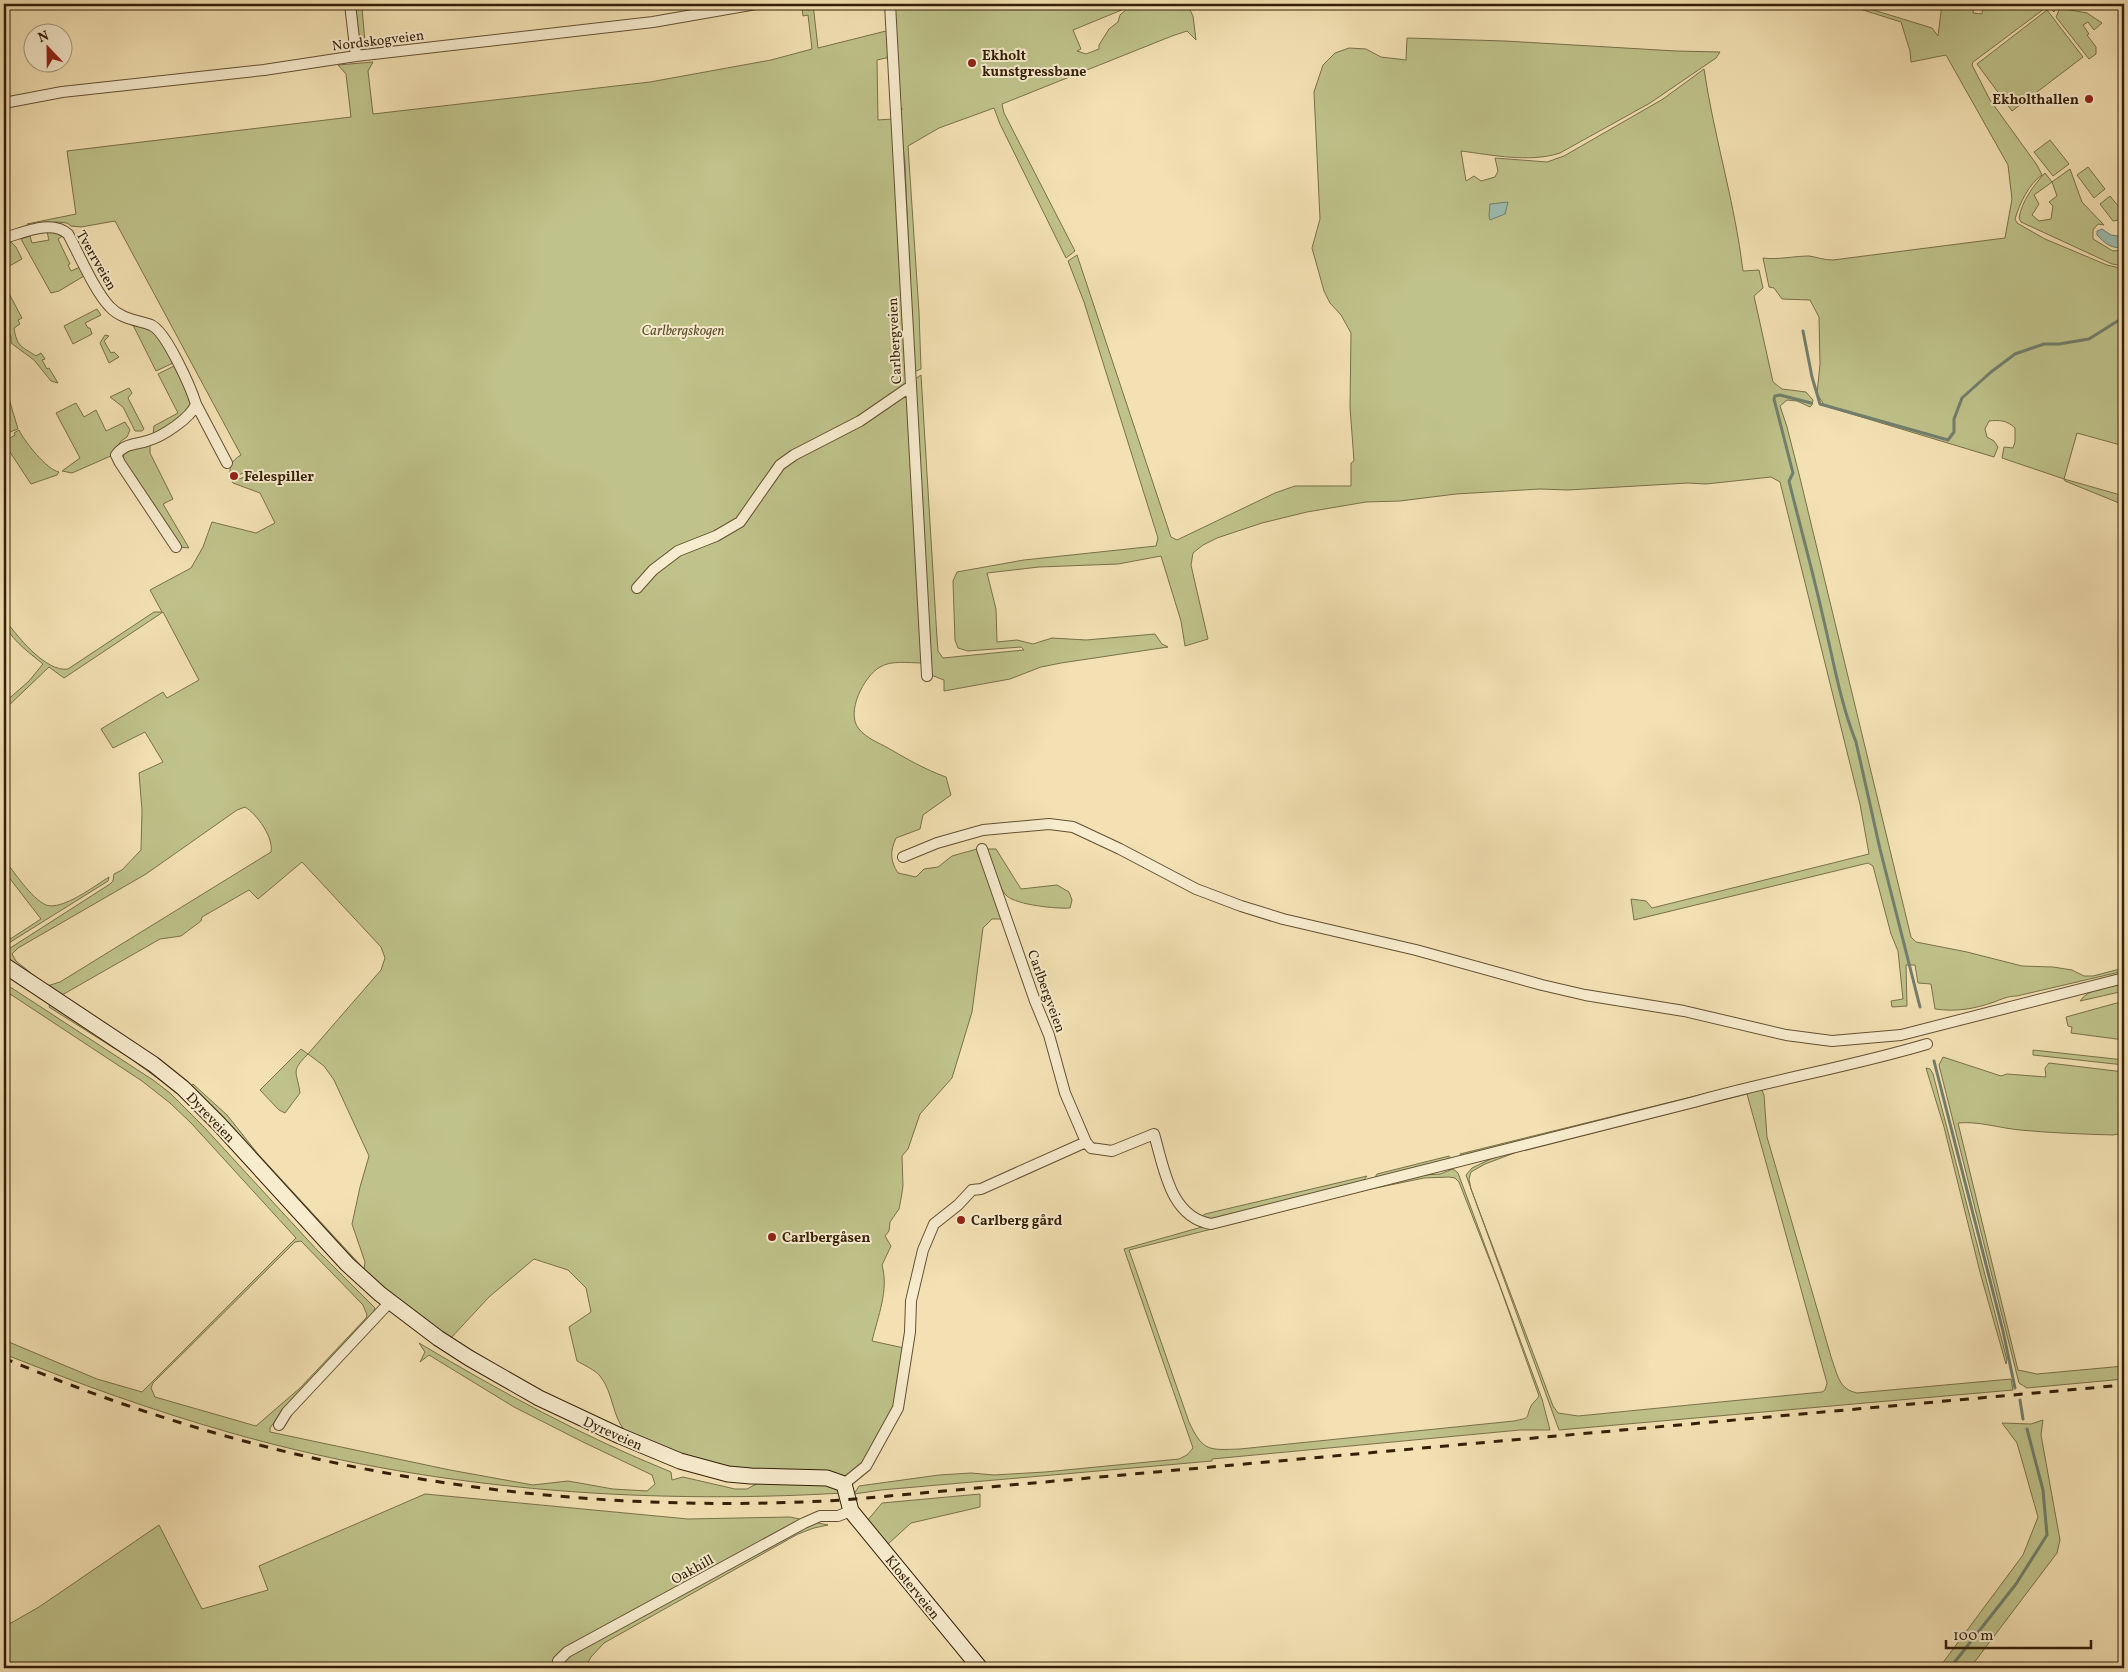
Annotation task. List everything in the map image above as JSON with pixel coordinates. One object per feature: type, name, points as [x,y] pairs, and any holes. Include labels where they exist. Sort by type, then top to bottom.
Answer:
[{"type":"main road","name":"Dyreveien","points":[[4,965],[153,1064],[183,1088],[219,1124],[347,1264],[389,1302],[468,1358],[539,1398],[669,1457],[728,1474],[827,1478],[844,1484]]},
{"type":"main road","points":[[844,1484],[850,1507]]},
{"type":"main road","name":"Klosterveien","points":[[850,1507],[980,1668]]},
{"type":"street","points":[[350,4],[356,56]]},
{"type":"street","name":"Nordskogveien","points":[[4,102],[62,92],[264,70],[356,56],[653,22],[756,4]]},
{"type":"street","name":"Carlbergveien","points":[[890,4],[927,676]]},
{"type":"street","name":"Tverrveien","points":[[4,238],[49,227],[61,228],[68,234],[100,295],[111,308],[125,317],[152,326],[161,333],[187,380],[196,404],[227,463]]},
{"type":"street","points":[[637,588],[653,570],[678,551],[716,536],[740,522],[780,465],[794,454],[860,421],[910,386]]},
{"type":"street","points":[[176,547],[116,455],[124,446],[150,440],[174,426],[191,413],[196,404]]},
{"type":"street","points":[[903,857],[937,843],[982,830],[1048,824],[1073,827],[1120,849],[1196,889],[1283,919],[1416,950],[1585,995],[1684,1011],[1786,1035],[1832,1041],[1901,1035],[2124,978]]},
{"type":"street","name":"Carlbergveien","points":[[982,849],[1035,1001],[1049,1035],[1065,1093],[1086,1142]]},
{"type":"street","points":[[844,1484],[866,1466],[898,1408],[910,1332],[911,1301],[923,1250],[934,1224],[958,1205],[972,1190],[981,1190],[1086,1142],[1091,1148],[1112,1151],[1154,1134],[1176,1201],[1185,1212],[1197,1221],[1211,1224],[1694,1102],[1754,1085],[1900,1052],[1927,1044]]},
{"type":"street","points":[[279,1425],[287,1412],[389,1302]]},
{"type":"street","name":"Oakhill","points":[[558,1668],[558,1662],[567,1652],[804,1523],[820,1516],[838,1516],[850,1507]]},
{"type":"green space","name":"Carlbergskogen","points":[[809,4],[813,4],[818,48],[890,30],[890,57],[877,60],[878,120],[892,119],[922,663],[889,663],[874,672],[858,695],[854,714],[855,722],[865,735],[873,740],[916,764],[946,777],[951,795],[923,815],[920,829],[896,838],[892,856],[893,864],[898,873],[916,877],[924,869],[938,867],[952,856],[977,849],[996,849],[1021,889],[1057,885],[1069,892],[1072,900],[1070,908],[1037,906],[1012,899],[1006,895],[1000,886],[992,889],[999,905],[1001,919],[992,919],[983,928],[972,1012],[952,1078],[920,1114],[908,1149],[902,1156],[903,1186],[901,1199],[899,1209],[890,1222],[889,1231],[885,1236],[891,1246],[882,1265],[884,1274],[883,1293],[880,1313],[872,1341],[904,1348],[897,1403],[890,1422],[870,1456],[854,1472],[846,1476],[723,1469],[677,1456],[628,1434],[619,1421],[605,1383],[600,1376],[577,1361],[569,1327],[591,1312],[586,1288],[568,1270],[534,1259],[489,1297],[450,1339],[389,1296],[358,1268],[190,1086],[193,1084],[227,1115],[258,1154],[364,1269],[365,1262],[352,1224],[369,1156],[334,1080],[324,1066],[308,1054],[381,970],[385,958],[381,947],[302,862],[258,899],[249,890],[202,917],[201,921],[181,936],[160,939],[62,995],[142,1051],[60,999],[4,959],[4,952],[110,884],[113,881],[114,874],[122,870],[141,850],[142,810],[139,773],[163,762],[145,732],[113,748],[101,729],[163,692],[167,698],[199,680],[163,612],[64,678],[49,667],[4,710],[4,703],[29,681],[43,664],[25,650],[13,637],[8,631],[4,618],[23,642],[41,659],[59,669],[68,669],[154,612],[162,612],[150,590],[191,568],[203,547],[212,522],[256,533],[275,523],[260,493],[233,483],[232,481],[248,476],[245,472],[231,479],[231,465],[241,455],[115,221],[81,227],[56,222],[28,227],[27,224],[76,214],[67,151],[351,117],[346,74],[338,65],[373,62],[368,71],[373,114],[650,82],[771,60],[812,49],[808,15],[803,16],[802,8],[809,10]],"holes":[[[245,807],[250,810],[264,827],[270,840],[271,852],[60,982],[47,986],[16,961],[12,954],[18,948],[146,874],[237,810]]]},
{"type":"green space","points":[[894,4],[896,6],[903,4],[1187,4],[1193,16],[1196,40],[1187,31],[1002,104],[1004,113],[1075,251],[1066,258],[1000,124],[994,108],[939,128],[908,146],[921,369],[914,372],[905,164],[899,111],[902,108],[899,108]],"holes":[[[1129,7],[1120,15],[1118,22],[1109,29],[1099,45],[1099,49],[1086,54],[1077,51],[1081,49],[1073,30]]]},
{"type":"green space","points":[[1844,4],[1854,4],[1932,28],[1938,36],[1942,4],[1974,4],[1973,13],[1982,14],[1983,4],[2057,7],[2054,12],[2051,9],[2044,9],[1973,62],[1972,65],[1990,100],[2037,165],[2042,175],[2025,195],[2015,219],[2017,223],[2045,239],[2107,265],[2124,269],[2124,446],[2077,433],[2064,479],[2002,458],[2004,447],[2013,448],[2015,442],[2015,428],[2006,422],[1989,421],[1985,429],[1987,437],[1994,441],[1998,447],[1994,457],[1825,406],[1817,394],[1820,364],[1819,317],[1810,300],[1782,299],[1774,288],[1769,287],[1763,258],[1775,259],[1809,256],[1833,260],[2005,238],[2012,199],[2008,165],[1946,55],[1911,62],[1910,51],[1901,22]]},
{"type":"green space","points":[[362,8],[365,42],[373,48],[405,45],[404,48],[366,51],[362,49],[359,43],[356,9]]},
{"type":"green space","points":[[2060,8],[2087,13],[2102,23],[2094,30],[2088,22],[2083,25],[2089,34],[2087,35],[2096,47],[2096,54],[2089,59],[2056,17]]},
{"type":"green space","points":[[2047,10],[2083,57],[2012,111],[1977,64]]},
{"type":"green space","points":[[1407,38],[1720,52],[1716,58],[1650,103],[1560,153],[1523,158],[1461,151],[1466,181],[1474,176],[1481,181],[1495,177],[1498,171],[1495,158],[1547,162],[1564,156],[1663,99],[1704,69],[1735,220],[1743,271],[1759,270],[1763,288],[1754,296],[1773,382],[1782,389],[1806,392],[1813,400],[1810,407],[1797,401],[1787,400],[1780,406],[1800,478],[1911,937],[1916,942],[1967,952],[2022,966],[2072,970],[2084,976],[2093,976],[2124,968],[2124,971],[2008,997],[1979,1006],[1950,1010],[1935,1009],[1931,984],[1918,983],[1915,965],[1906,965],[1907,1006],[1892,1007],[1891,1001],[1903,999],[1898,951],[1891,934],[1873,866],[1868,863],[1634,920],[1631,899],[1646,901],[1652,908],[1869,854],[1860,804],[1780,482],[1771,477],[1706,484],[1688,483],[1568,490],[1540,489],[1456,494],[1400,501],[1366,502],[1307,512],[1262,523],[1217,538],[1193,553],[1191,565],[1208,639],[1185,646],[1181,621],[1161,556],[1118,564],[1039,567],[987,573],[996,609],[997,642],[1017,640],[1033,644],[1052,638],[1086,640],[1155,634],[1162,644],[1168,647],[1061,663],[1041,667],[1010,679],[944,691],[944,680],[931,675],[915,379],[921,375],[938,651],[943,658],[1024,650],[1021,647],[968,651],[958,648],[955,640],[953,581],[957,572],[1024,560],[1156,546],[1158,538],[1084,302],[1068,261],[1077,255],[1171,537],[1177,540],[1275,493],[1295,486],[1351,486],[1351,463],[1354,461],[1350,407],[1351,333],[1324,291],[1312,248],[1320,219],[1314,92],[1323,65],[1335,53],[1349,48],[1366,49],[1381,57],[1406,60]]},
{"type":"green space","points":[[2050,140],[2069,164],[2053,176],[2034,152]]},
{"type":"green space","points":[[2088,167],[2105,189],[2094,198],[2077,175]]},
{"type":"green space","points":[[2070,169],[2082,202],[2104,225],[2098,224],[2093,230],[2093,239],[2113,251],[2124,250],[2124,266],[2112,264],[2021,222],[2019,218],[2023,206],[2036,183],[2045,173],[2052,182]],"holes":[[[2052,182],[2057,196],[2049,202],[2053,206],[2051,219],[2039,221],[2032,215],[2039,204],[2034,195]]]},
{"type":"green space","points":[[2110,196],[2119,207],[2124,203],[2124,219],[2113,221],[2100,204]]},
{"type":"green space","points":[[54,231],[64,235],[58,239],[70,264],[68,265],[71,271],[80,267],[84,276],[59,291],[51,293],[21,239],[30,236],[32,243],[49,240],[47,232]]},
{"type":"green space","points":[[11,242],[22,259],[4,269],[4,243]]},
{"type":"green space","points":[[4,284],[22,318],[18,320],[20,324],[14,328],[18,343],[36,356],[41,353],[45,359],[42,360],[47,369],[49,368],[58,383],[51,381],[34,360],[11,343],[11,337],[4,320]]},
{"type":"green space","points":[[97,309],[101,315],[85,323],[90,328],[92,334],[73,344],[64,326]]},
{"type":"green space","points":[[133,325],[150,328],[163,344],[173,363],[156,371]]},
{"type":"green space","points":[[105,335],[109,336],[104,341],[111,353],[114,352],[119,357],[109,363],[100,343]]},
{"type":"green space","points":[[4,360],[7,392],[18,429],[7,433],[10,438],[19,430],[42,461],[59,472],[57,475],[31,484],[4,443],[4,417],[6,415],[4,412],[9,410],[7,403],[4,404]]},
{"type":"green space","points":[[174,366],[185,387],[191,407],[184,415],[153,435],[154,426],[178,413],[158,374]]},
{"type":"green space","points":[[129,388],[132,393],[128,398],[144,429],[142,431],[135,431],[123,407],[110,397]]},
{"type":"green space","points":[[76,403],[84,417],[96,410],[106,431],[125,422],[130,430],[113,455],[72,473],[62,471],[80,458],[56,413]]},
{"type":"green space","points":[[150,443],[150,453],[173,499],[163,504],[189,548],[180,547],[122,460],[125,452]]},
{"type":"green space","points":[[2064,479],[2124,496],[2124,505],[2065,481]]},
{"type":"green space","points":[[4,859],[29,891],[46,905],[53,906],[70,901],[109,877],[108,881],[4,946],[4,943],[41,919],[4,871]]},
{"type":"green space","points":[[4,983],[170,1093],[203,1126],[317,1250],[375,1308],[371,1318],[277,1418],[270,1428],[270,1432],[450,1470],[533,1485],[568,1481],[613,1489],[647,1491],[655,1484],[652,1475],[514,1407],[429,1355],[420,1362],[425,1352],[419,1343],[481,1379],[573,1428],[671,1472],[672,1480],[683,1477],[735,1489],[747,1489],[760,1482],[821,1482],[835,1486],[843,1493],[688,1497],[610,1494],[455,1480],[303,1451],[199,1424],[114,1396],[4,1354],[4,1340],[97,1379],[142,1392],[296,1238],[191,1123],[170,1103],[142,1081],[4,990]],"holes":[[[301,1241],[363,1305],[367,1315],[366,1318],[300,1388],[256,1426],[155,1397],[151,1388],[153,1383],[295,1242]]]},
{"type":"green space","points":[[2124,983],[2124,991],[2080,1001],[2088,993]]},
{"type":"green space","points":[[2124,1001],[2124,1040],[2071,1033],[2072,1027],[2068,1026],[2066,1017]]},
{"type":"green space","points":[[50,1003],[146,1065],[174,1090],[128,1057],[49,1007]]},
{"type":"green space","points":[[301,1049],[308,1054],[296,1072],[300,1093],[285,1113],[279,1110],[260,1090]]},
{"type":"green space","points":[[2033,1050],[2124,1060],[2124,1065],[2033,1055]]},
{"type":"green space","points":[[1943,1057],[2001,1076],[2007,1074],[2046,1077],[2045,1068],[2049,1063],[2124,1072],[2124,1133],[2113,1135],[2055,1133],[1974,1123],[1958,1123],[2018,1370],[2037,1374],[2124,1366],[2124,1379],[2027,1388],[2019,1383],[1939,1065]]},
{"type":"green space","points":[[1926,1068],[1930,1069],[1933,1074],[2007,1360],[2006,1364],[1981,1276],[1944,1127]]},
{"type":"green space","points":[[1756,1081],[1461,1156],[1460,1154]]},
{"type":"green space","points":[[1761,1088],[1764,1095],[1767,1137],[1832,1360],[1843,1385],[1857,1393],[2011,1379],[2013,1390],[1559,1430],[1474,1197],[1553,1406],[1558,1413],[1578,1416],[1822,1392],[1825,1390],[1827,1383],[1747,1094],[1517,1152],[1485,1164],[1471,1172],[1469,1179],[1471,1188],[1466,1175],[1472,1168],[1497,1156]]},
{"type":"green space","points":[[1449,1156],[1451,1159],[1374,1179],[1377,1174]]},
{"type":"green space","points":[[1453,1169],[1458,1173],[1542,1399],[1550,1430],[1520,1430],[854,1494],[859,1486],[939,1475],[971,1473],[994,1475],[1045,1472],[1179,1459],[1187,1455],[1193,1448],[1124,1249],[1202,1227],[1211,1227],[1425,1175],[1440,1174]],"holes":[[[1424,1178],[1455,1178],[1459,1182],[1499,1284],[1539,1396],[1531,1406],[1527,1417],[1514,1421],[1240,1449],[1214,1449],[1203,1444],[1189,1422],[1129,1250],[1366,1190]]]},
{"type":"green space","points":[[1367,1176],[1363,1181],[1211,1220],[1202,1216],[1205,1214]]},
{"type":"green space","points":[[2043,1420],[2041,1435],[2060,1540],[2057,1553],[1970,1668],[1939,1668],[2023,1555],[2038,1517],[2017,1443],[2002,1423],[2031,1424]]},
{"type":"green space","points":[[425,1494],[688,1519],[790,1517],[828,1525],[798,1534],[604,1643],[591,1657],[585,1668],[4,1668],[4,1627],[39,1607],[159,1525],[202,1609],[268,1590],[259,1566]]},
{"type":"green space","points":[[980,1494],[980,1507],[911,1523],[888,1544],[867,1521],[882,1503]]},
{"type":"water","points":[[1508,202],[1505,214],[1490,220],[1490,204]]},
{"type":"water","points":[[2102,229],[2111,235],[2124,237],[2124,247],[2112,247],[2103,241],[2097,235],[2097,231]]},
{"type":"waterway","points":[[1803,331],[1812,377],[1820,404],[1948,440],[1954,432],[1954,419],[1962,398],[2015,354],[2044,344],[2059,344],[2089,339],[2124,317]]},
{"type":"waterway","points":[[1811,403],[1780,395],[1775,396],[1774,399],[1793,473],[1789,481],[1841,696],[1856,742],[1880,849],[1920,1007]]},
{"type":"waterway","points":[[1934,1061],[2003,1331],[2015,1388]]},
{"type":"waterway","points":[[2020,1400],[2023,1419]]},
{"type":"waterway","points":[[1950,1668],[2016,1584],[2047,1535],[2043,1490],[2027,1429]]},
{"type":"railway","points":[[4,1358],[105,1398],[207,1431],[311,1458],[416,1478],[522,1493],[629,1501],[736,1503],[844,1500],[2124,1385]]},
{"type":"place","name":"Ekholt kunstgressbane","points":[[972,63]]},
{"type":"place","name":"Ekholthallen","points":[[2089,99]]},
{"type":"place","name":"Felespiller","points":[[234,476]]},
{"type":"place","name":"Carlberg gård","points":[[961,1220]]},
{"type":"place","name":"Carlbergåsen","points":[[772,1237]]}]
